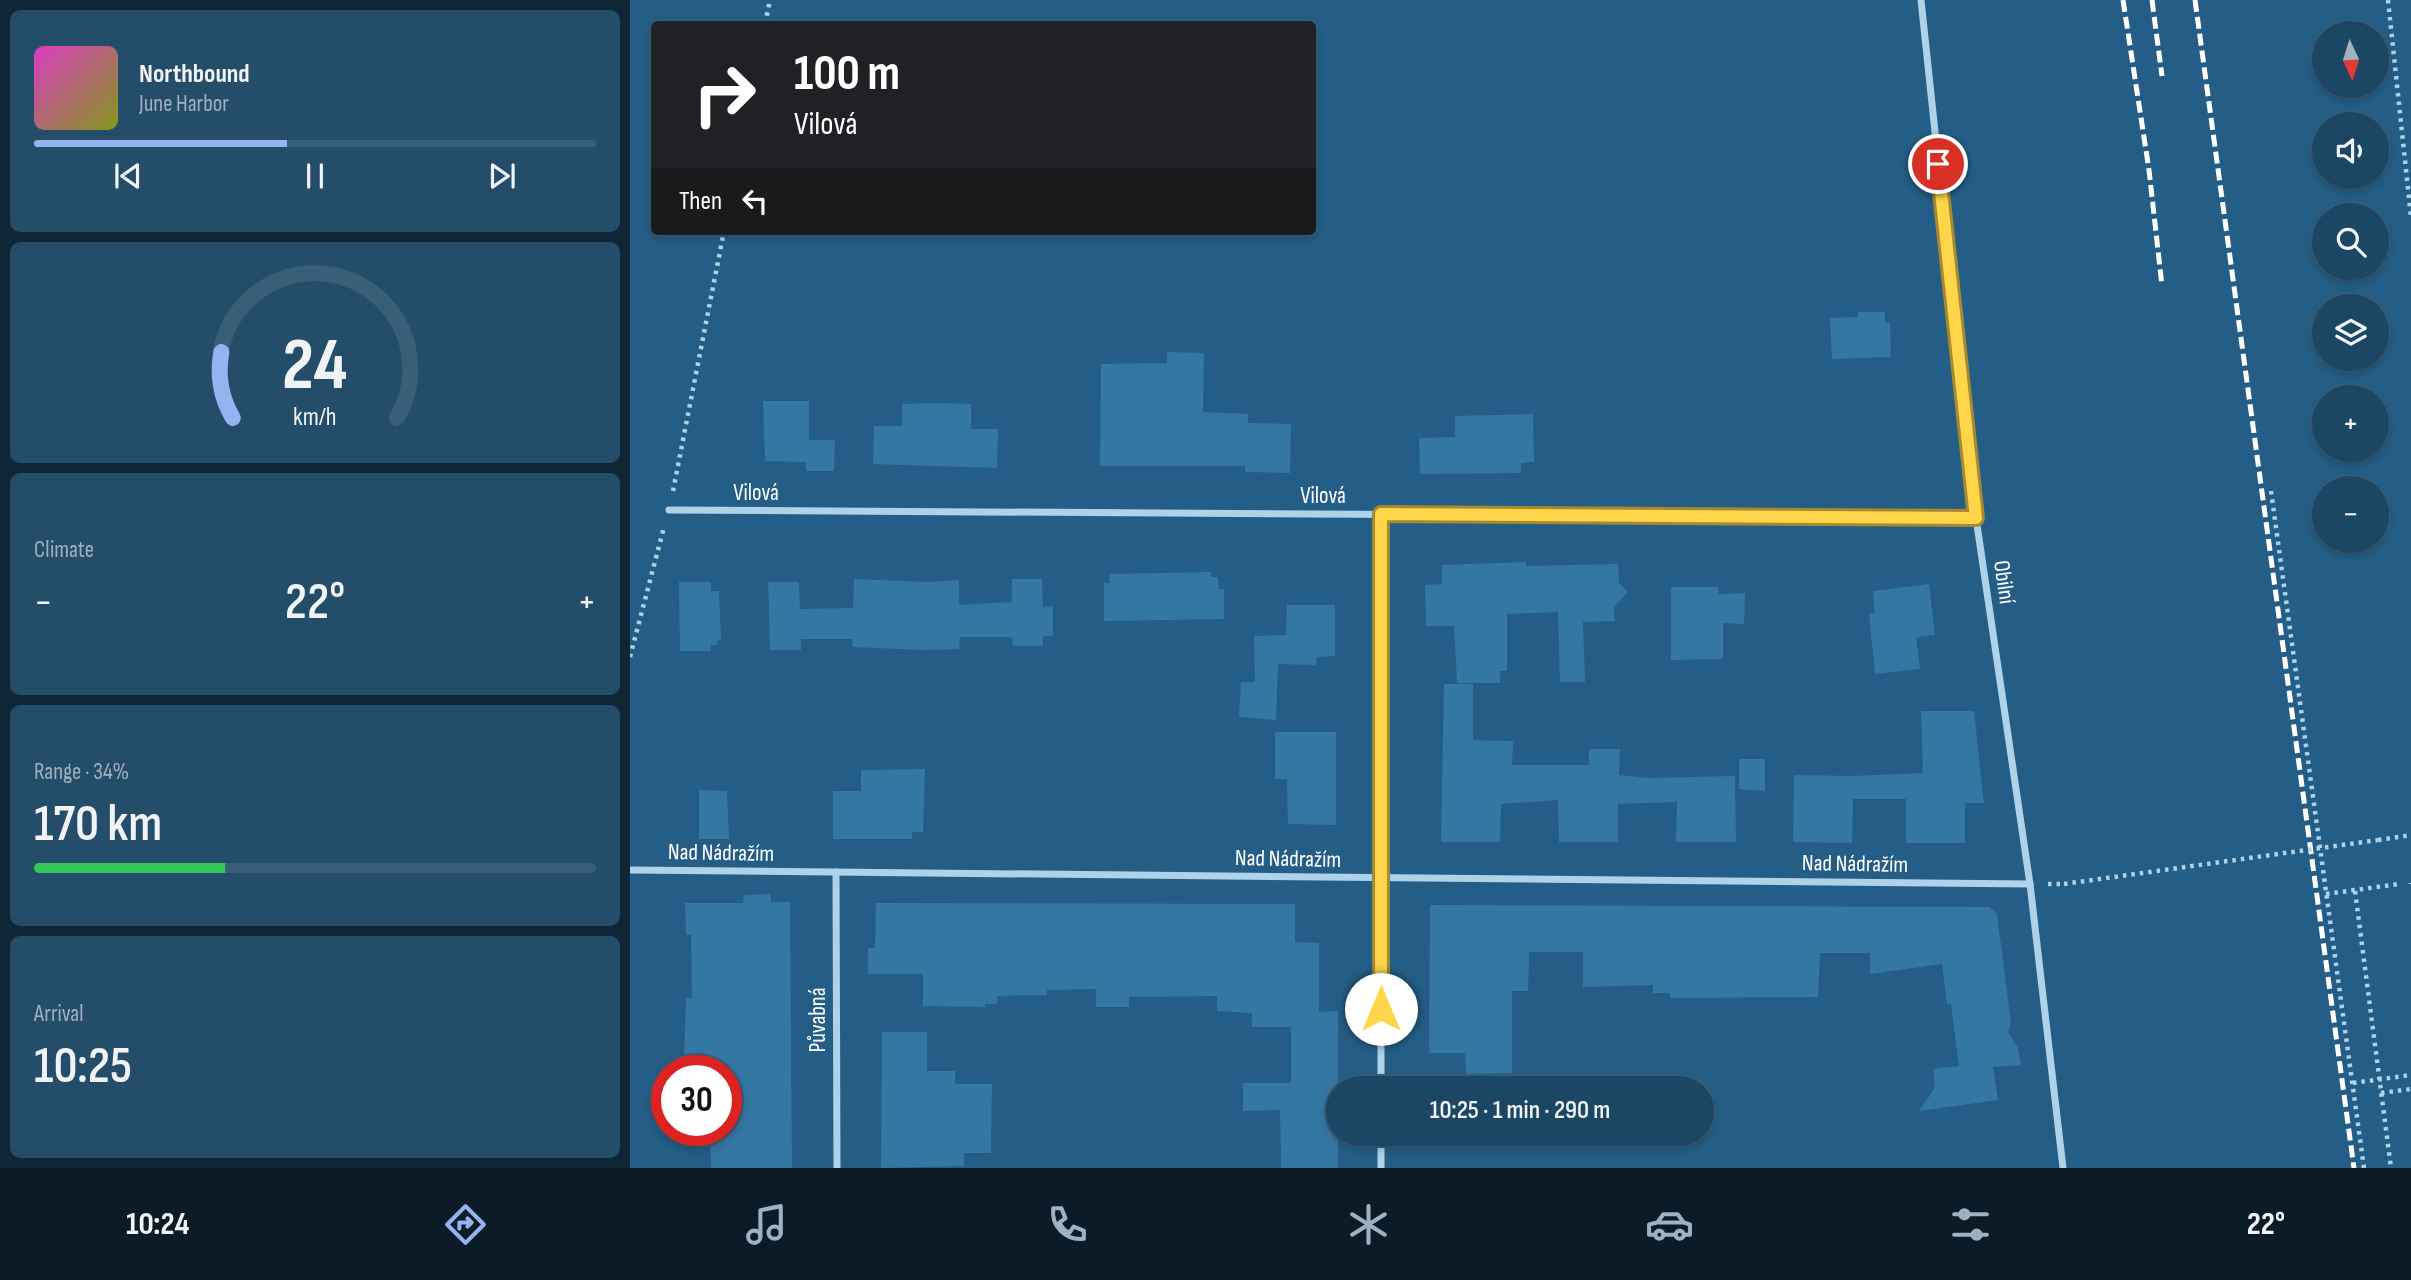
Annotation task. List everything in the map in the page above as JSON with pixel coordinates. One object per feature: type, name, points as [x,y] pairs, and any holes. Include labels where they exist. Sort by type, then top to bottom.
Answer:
[{"type":"street","name":"Obilní","points":[[1921,0],[1976,518],[2030,884],[2063,1168]]},
{"type":"street","name":"Vilová","points":[[669,510],[1976,518]]},
{"type":"street","points":[[1381,514],[1381,1076]]},
{"type":"street","name":"Nad Nádražím","points":[[630,870],[2030,884]]},
{"type":"street","name":"Půvabná","points":[[836,872],[837,1168]]},
{"type":"street","points":[[1381,1146],[1381,1168]]},
{"type":"path","points":[[766,21],[770,0]]},
{"type":"path","points":[[2388,0],[2411,217]]},
{"type":"path","points":[[630,657],[669,510],[723,235]]},
{"type":"path","points":[[2271,491],[2364,1168]]},
{"type":"path","points":[[2064,884],[2411,835]]},
{"type":"path","points":[[2326,894],[2399,884]]},
{"type":"path","points":[[2355,891],[2391,1168]]},
{"type":"path","points":[[2353,1083],[2411,1075]]},
{"type":"path","points":[[2381,1093],[2411,1089]]},
{"type":"building","points":[[1858,312],[1885,312],[1885,323],[1890,323],[1891,357],[1832,359],[1830,318],[1858,317]]},
{"type":"building","points":[[1167,352],[1204,353],[1203,412],[1248,414],[1248,423],[1291,424],[1290,473],[1245,472],[1245,466],[1100,466],[1101,364],[1167,363]]},
{"type":"building","points":[[763,401],[809,401],[809,440],[835,440],[834,471],[806,471],[806,462],[765,461]]},
{"type":"building","points":[[902,404],[971,404],[971,429],[998,429],[997,468],[873,464],[874,426],[902,426]]},
{"type":"building","points":[[1533,414],[1534,462],[1521,463],[1521,473],[1420,474],[1419,438],[1455,437],[1455,416]]},
{"type":"building","points":[[1526,562],[1526,566],[1618,564],[1619,583],[1628,592],[1614,607],[1615,621],[1583,622],[1585,682],[1560,682],[1558,612],[1507,614],[1507,671],[1500,671],[1500,683],[1457,683],[1454,626],[1426,626],[1425,585],[1442,584],[1442,565]]},
{"type":"building","points":[[1211,572],[1211,577],[1218,577],[1219,589],[1224,589],[1224,619],[1104,621],[1104,583],[1110,583],[1109,574]]},
{"type":"building","points":[[854,579],[928,582],[959,580],[959,605],[1012,602],[1012,579],[1042,579],[1043,607],[1053,606],[1053,636],[1043,636],[1043,646],[1013,646],[1012,637],[960,637],[959,649],[924,650],[852,647],[853,639],[801,639],[801,650],[770,650],[768,582],[799,582],[800,609],[853,608]]},
{"type":"building","points":[[679,582],[711,582],[711,591],[719,591],[721,640],[717,640],[717,645],[711,645],[711,651],[680,651]]},
{"type":"building","points":[[1929,584],[1935,635],[1916,637],[1920,669],[1875,674],[1869,613],[1875,613],[1873,591]]},
{"type":"building","points":[[1671,587],[1718,587],[1719,594],[1745,593],[1744,624],[1723,623],[1723,659],[1671,660]]},
{"type":"building","points":[[1287,605],[1335,605],[1335,656],[1317,657],[1316,665],[1278,664],[1276,720],[1239,717],[1241,682],[1255,682],[1254,636],[1286,635]]},
{"type":"building","points":[[1444,684],[1473,684],[1473,740],[1513,741],[1512,765],[1589,765],[1589,749],[1620,749],[1619,775],[1648,778],[1735,776],[1736,842],[1676,842],[1677,802],[1618,804],[1618,842],[1559,842],[1558,800],[1501,804],[1500,842],[1441,842]]},
{"type":"building","points":[[1921,711],[1974,711],[1984,803],[1965,803],[1965,843],[1906,843],[1906,799],[1853,799],[1852,843],[1793,842],[1794,775],[1923,773]]},
{"type":"building","points":[[1275,732],[1336,732],[1336,825],[1288,824],[1287,779],[1275,779]]},
{"type":"building","points":[[1739,759],[1765,759],[1765,791],[1739,789]]},
{"type":"building","points":[[925,769],[923,832],[912,832],[912,839],[833,839],[833,791],[861,791],[861,770]]},
{"type":"building","points":[[699,790],[727,791],[729,839],[699,839]]},
{"type":"building","points":[[771,894],[771,902],[790,902],[792,1168],[711,1168],[710,1146],[742,1146],[742,1055],[684,1055],[686,998],[692,998],[691,935],[686,935],[685,903],[743,903],[744,895]]},
{"type":"building","points":[[876,903],[1295,904],[1295,942],[1319,943],[1319,1012],[1338,1011],[1338,1076],[1326,1076],[1326,1146],[1338,1146],[1338,1168],[1281,1168],[1280,1110],[1243,1111],[1243,1083],[1291,1083],[1291,1027],[1252,1027],[1252,1013],[1217,1011],[1217,996],[1129,997],[1129,1007],[1096,1007],[1096,989],[1047,990],[1047,995],[997,996],[997,1004],[985,1004],[985,1007],[923,1006],[923,974],[868,974],[868,948],[875,948]]},
{"type":"building","points":[[1430,905],[1989,907],[1997,914],[2011,1023],[2008,1032],[2018,1048],[2021,1065],[1993,1067],[1998,1100],[1919,1111],[1935,1088],[1933,1069],[1959,1066],[1951,1004],[1947,1004],[1942,964],[1870,974],[1870,953],[1820,953],[1818,997],[1670,998],[1670,993],[1653,993],[1653,985],[1583,987],[1583,952],[1529,952],[1528,991],[1512,991],[1512,1073],[1466,1074],[1465,1053],[1429,1053]]},
{"type":"building","points":[[882,1032],[927,1032],[927,1071],[955,1071],[955,1084],[992,1084],[991,1153],[964,1153],[964,1166],[881,1168]]},
{"type":"railway","points":[[2123,0],[2149,170],[2162,286]]},
{"type":"railway","points":[[2152,0],[2162,76]]},
{"type":"railway","points":[[2195,0],[2354,1168]]},
{"type":"route","points":[[1381,1009],[1381,514],[1976,518],[1938,164]]}]
